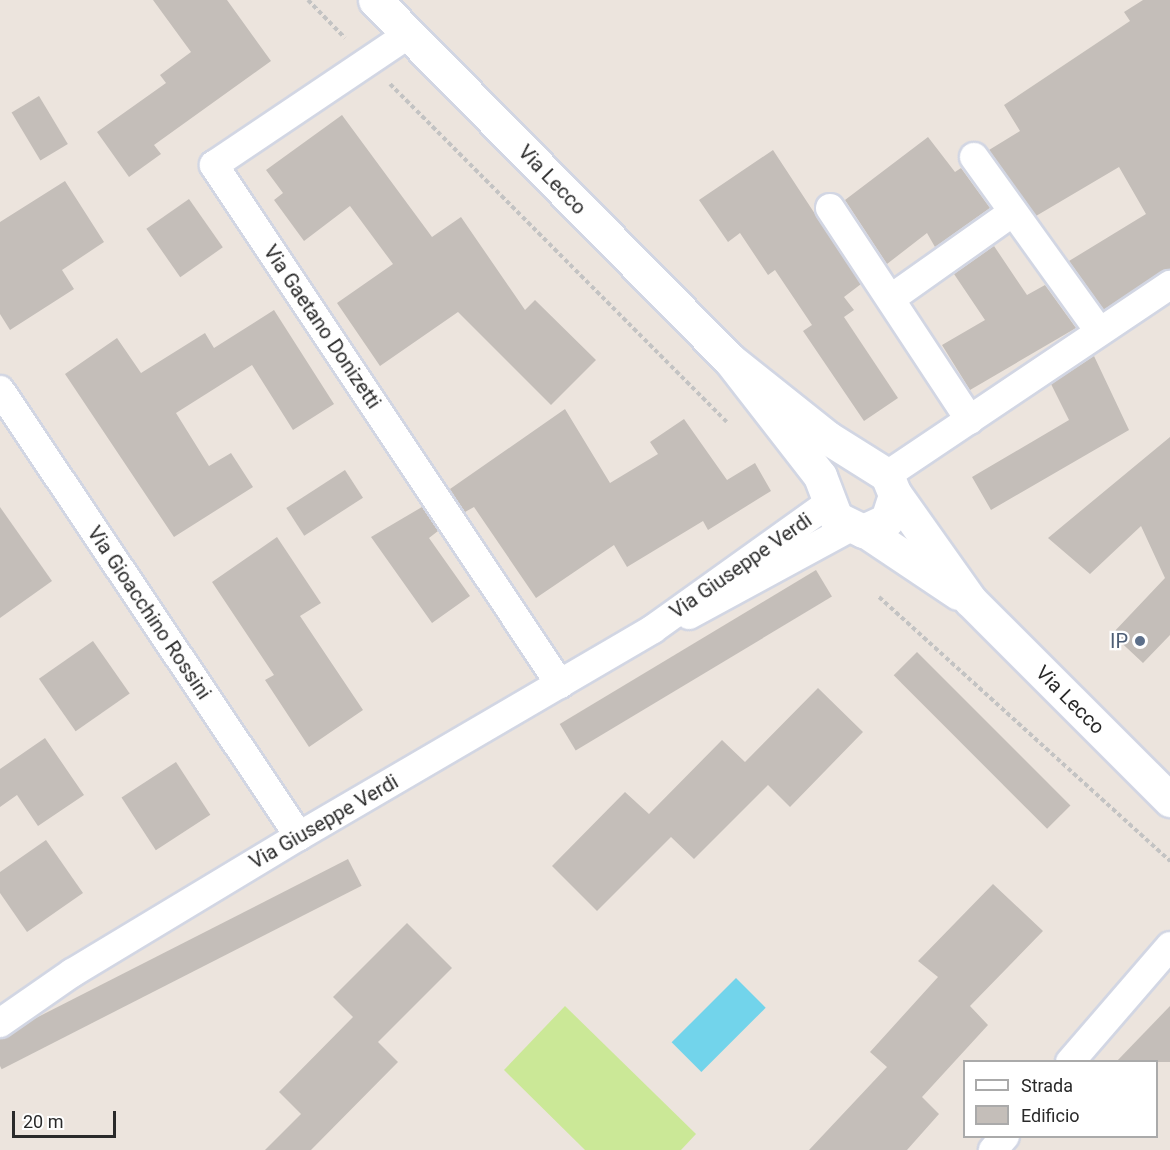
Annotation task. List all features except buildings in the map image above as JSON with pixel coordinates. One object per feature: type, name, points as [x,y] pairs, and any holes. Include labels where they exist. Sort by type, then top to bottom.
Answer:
[{"type":"street","name":"Via Lecco","points":[[375,0],[730,360],[820,476],[829,499],[856,529],[970,600]]},
{"type":"street","name":"Via Gaetano Donizetti","points":[[409,34],[214,165],[560,684]]},
{"type":"street","points":[[974,157],[1099,331]]},
{"type":"street","points":[[830,208],[892,297],[970,420]]},
{"type":"street","points":[[892,297],[1013,212]]},
{"type":"street","points":[[829,499],[842,471],[882,478],[1170,285]]},
{"type":"street","name":"Via Lecco","points":[[730,360],[882,478],[970,600],[1170,800]]},
{"type":"street","name":"Via Gioacchino Rossini","points":[[0,390],[299,836]]},
{"type":"street","points":[[856,529],[887,520],[882,478]]},
{"type":"street","name":"Via Giuseppe Verdi","points":[[0,1023],[72,973],[299,836],[653,629],[829,499]]},
{"type":"street","name":"Via Giuseppe Verdi","points":[[653,629],[724,599],[856,529]]},
{"type":"street","points":[[1072,1060],[1170,946]]},
{"type":"street","points":[[993,1150],[1004,1138]]},
{"type":"path","points":[[308,0],[368,63],[727,422]]},
{"type":"path","points":[[879,597],[1170,861]]},
{"type":"green space","points":[[565,1006],[696,1134],[681,1150],[585,1150],[504,1070]]},
{"type":"water","points":[[736,978],[766,1008],[701,1072],[672,1042]]},
{"type":"place","name":"IP","points":[[1140,641]]}]
